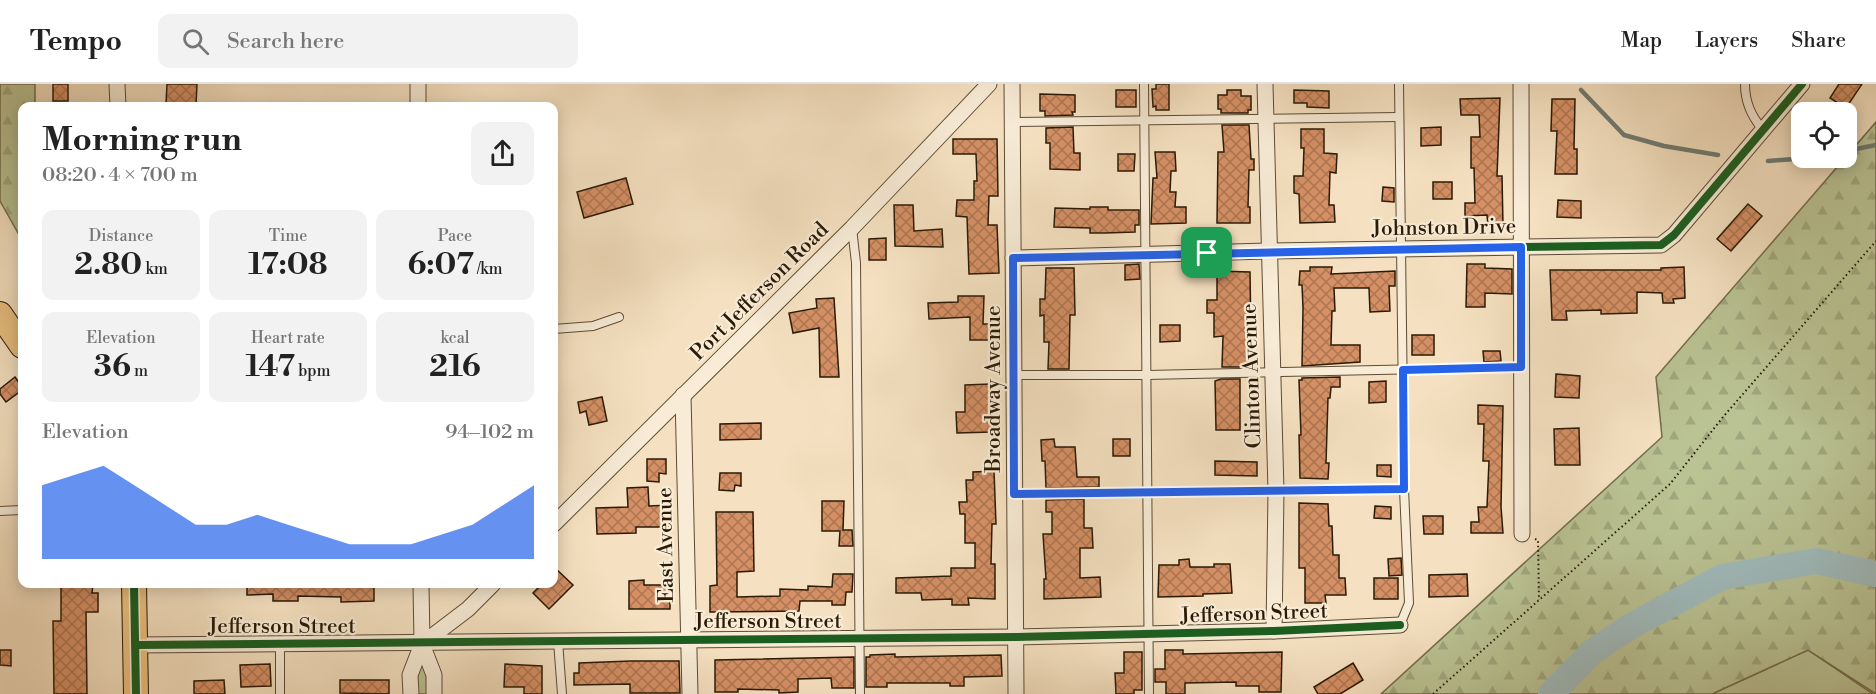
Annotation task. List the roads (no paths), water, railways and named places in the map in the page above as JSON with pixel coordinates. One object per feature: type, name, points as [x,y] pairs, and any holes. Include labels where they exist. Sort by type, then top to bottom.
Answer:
[{"type":"main road","points":[[0,314],[18,340]]},
{"type":"main road","points":[[134,588],[136,694]]},
{"type":"street","points":[[117,84],[118,102]]},
{"type":"street","points":[[418,84],[418,102]]},
{"type":"street","name":"Port Jefferson Road","points":[[558,520],[852,228],[989,84]]},
{"type":"street","name":"Broadway Avenue","points":[[1012,84],[1016,694]]},
{"type":"street","name":"Clinton Avenue","points":[[1265,84],[1276,491],[1274,631]]},
{"type":"street","points":[[1521,84],[1522,534]]},
{"type":"street","name":"Johnston Drive","points":[[1013,258],[1268,251],[1660,245],[1674,236],[1802,84]]},
{"type":"street","name":"East Avenue","points":[[683,395],[690,694]]},
{"type":"street","points":[[421,588],[422,644],[434,675],[434,694]]},
{"type":"street","points":[[411,694],[410,675],[422,644],[468,609],[489,588]]},
{"type":"street","name":"Jefferson Street","points":[[136,645],[1015,638],[1400,625]]},
{"type":"lane","points":[[1144,84],[1149,694]]},
{"type":"lane","points":[[1399,84],[1404,489],[1409,603],[1400,625]]},
{"type":"lane","points":[[1745,84],[1745,96],[1751,115],[1762,129]]},
{"type":"lane","points":[[1012,122],[1399,117]]},
{"type":"lane","points":[[852,228],[856,263],[860,694]]},
{"type":"lane","points":[[558,329],[593,326],[619,317]]},
{"type":"lane","points":[[1014,375],[1147,375],[1521,367]]},
{"type":"lane","points":[[1014,494],[1404,489]]},
{"type":"lane","points":[[0,511],[18,510]]},
{"type":"lane","points":[[558,641],[562,694]]},
{"type":"lane","points":[[280,644],[280,694]]},
{"type":"waterway","points":[[1581,90],[1624,135],[1664,146],[1718,155]]},
{"type":"waterway","points":[[1857,149],[1876,145]]},
{"type":"waterway","points":[[1768,161],[1791,159]]},
{"type":"waterway","points":[[1551,694],[1592,652],[1631,626],[1722,577],[1816,561],[1876,574]]}]
